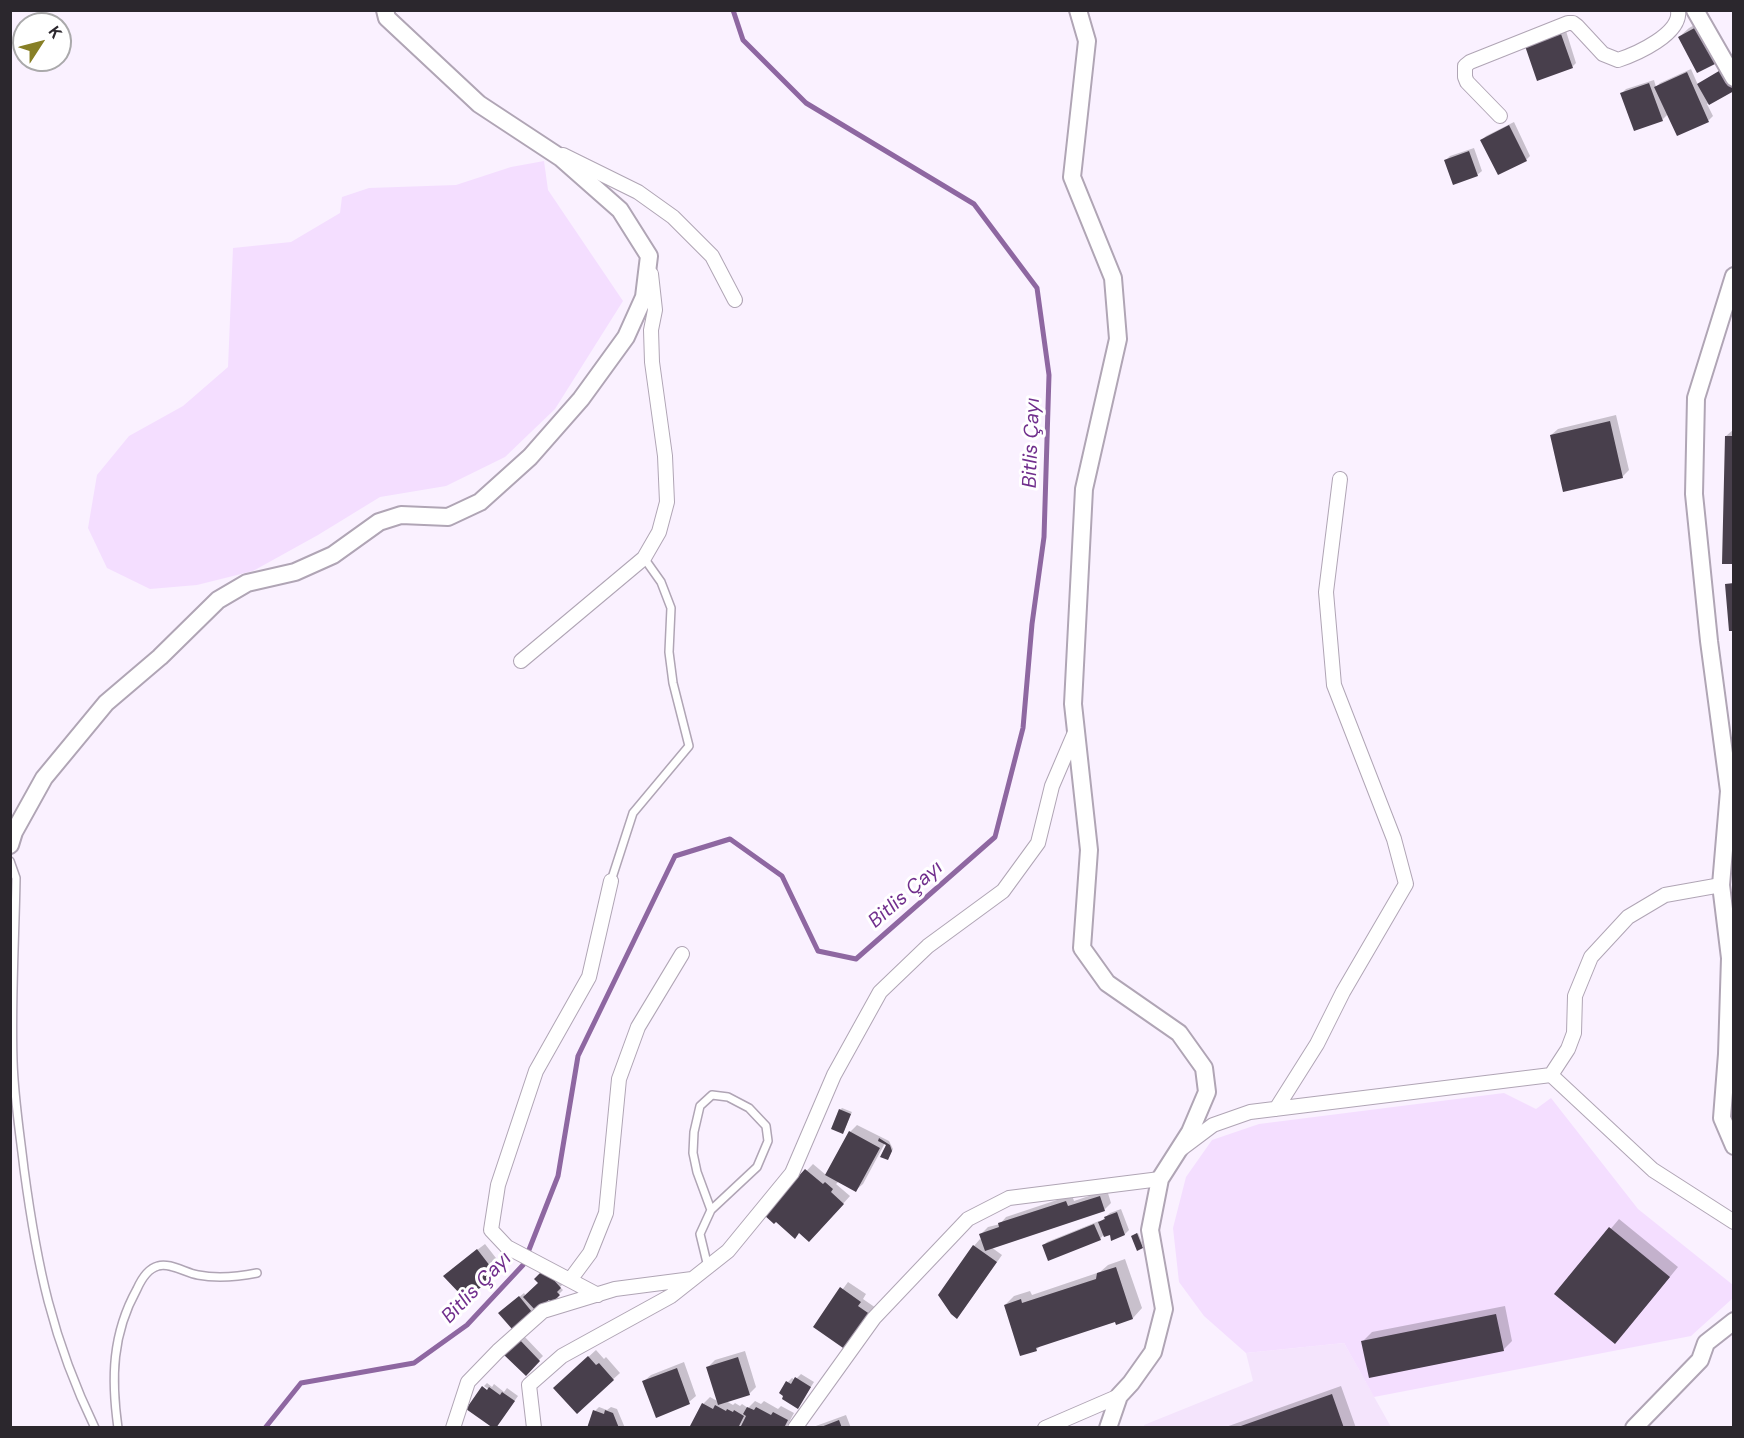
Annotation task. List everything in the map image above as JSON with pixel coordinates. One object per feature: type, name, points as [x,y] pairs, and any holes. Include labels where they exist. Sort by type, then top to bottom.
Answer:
[{"type":"street","points":[[385,10],[387,18],[479,104],[561,158],[620,210],[649,256],[656,310],[651,330],[652,362],[665,456],[667,502],[659,532],[644,558],[521,661]]},
{"type":"street","points":[[1078,10],[1087,41],[1072,177],[1113,278],[1118,339],[1084,489],[1073,704],[1089,850],[1082,948],[1107,983],[1179,1034],[1204,1068],[1207,1092],[1190,1132],[1160,1179],[1150,1230],[1164,1309],[1153,1352],[1119,1396],[1108,1428]]},
{"type":"street","points":[[1500,116],[1467,82],[1465,66],[1470,62],[1568,23],[1577,26],[1603,54],[1618,60],[1631,55],[1667,33],[1676,24],[1678,10]]},
{"type":"street","points":[[1695,10],[1734,78]]},
{"type":"street","points":[[534,140],[638,192],[673,217],[712,256],[735,300]]},
{"type":"street","points":[[10,845],[14,832],[44,778],[106,703],[160,657],[218,600],[247,583],[295,572],[333,555],[379,522],[400,515],[448,517],[480,502],[530,457],[581,399],[626,337],[644,297],[649,256]]},
{"type":"street","points":[[1734,276],[1696,398],[1694,494],[1709,641],[1729,791],[1721,885],[1730,958],[1722,1118],[1734,1146]]},
{"type":"street","points":[[1276,1109],[1317,1044],[1343,992],[1406,884],[1394,839],[1334,685],[1326,592],[1340,479]]},
{"type":"street","points":[[534,1428],[529,1384],[562,1356],[670,1296],[729,1251],[792,1173],[834,1075],[880,992],[928,946],[1004,891],[1038,843],[1052,786],[1076,729]]},
{"type":"street","points":[[598,1295],[507,1247],[492,1230],[498,1185],[536,1071],[588,977],[611,881]]},
{"type":"street","points":[[1177,1153],[1213,1125],[1250,1112],[1551,1075],[1568,1049],[1574,1033],[1575,996],[1591,957],[1628,917],[1665,895],[1721,885]]},
{"type":"street","points":[[570,1280],[590,1253],[606,1213],[619,1079],[638,1027],[682,954]]},
{"type":"street","points":[[1551,1075],[1653,1170],[1734,1222]]},
{"type":"street","points":[[795,1428],[874,1318],[968,1219],[1009,1198],[1160,1179]]},
{"type":"street","points":[[453,1428],[468,1382],[498,1351],[543,1311],[615,1289],[692,1279]]},
{"type":"street","points":[[1634,1428],[1700,1360],[1706,1343],[1734,1321]]},
{"type":"street","points":[[1045,1428],[1119,1396]]},
{"type":"lane","points":[[611,881],[633,813],[689,746],[673,683],[669,652],[671,608],[662,582],[644,558]]},
{"type":"lane","points":[[10,861],[16,878],[13,1062],[19,1131],[33,1234],[40,1271],[59,1342],[76,1389],[95,1428]]},
{"type":"lane","points":[[708,1267],[700,1234],[711,1210],[756,1167],[768,1141],[766,1126],[749,1108],[728,1097],[712,1095],[700,1106],[694,1132],[693,1154],[711,1210]]},
{"type":"lane","points":[[118,1428],[114,1389],[115,1350],[119,1329],[143,1277],[157,1266],[167,1266],[212,1277],[257,1273]]},
{"type":"shaded area","points":[[544,161],[548,190],[623,301],[555,409],[505,457],[446,486],[380,497],[253,571],[197,585],[150,589],[107,568],[88,528],[97,475],[129,436],[183,406],[228,367],[233,248],[291,242],[340,213],[342,197],[369,188],[456,185],[511,167]]},
{"type":"shaded area","points":[[1504,1093],[1536,1109],[1551,1098],[1638,1209],[1733,1285],[1733,1298],[1691,1336],[1374,1397],[1344,1343],[1246,1353],[1204,1316],[1179,1282],[1173,1228],[1186,1177],[1212,1140],[1259,1124]]},
{"type":"shaded area","points":[[1344,1343],[1391,1427],[1145,1428],[1144,1425],[1253,1381],[1246,1353]]},
{"type":"building","points":[[1700,25],[1719,62],[1697,73],[1678,37]]},
{"type":"building","points":[[1561,34],[1573,68],[1537,81],[1525,46]]},
{"type":"building","points":[[1724,68],[1734,85],[1734,91],[1709,105],[1697,84]]},
{"type":"building","points":[[1687,72],[1709,122],[1677,136],[1654,87]]},
{"type":"building","points":[[1649,83],[1663,121],[1634,131],[1620,93]]},
{"type":"building","points":[[1509,125],[1527,161],[1498,175],[1480,140]]},
{"type":"building","points":[[1469,151],[1478,176],[1453,185],[1444,160]]},
{"type":"building","points":[[1610,421],[1623,478],[1563,492],[1550,435]]},
{"type":"building","points":[[1725,436],[1734,436],[1734,564],[1722,564]]},
{"type":"building","points":[[1734,583],[1734,631],[1729,631],[1725,584]]},
{"type":"building","points":[[839,1109],[851,1114],[843,1134],[831,1129]]},
{"type":"building","points":[[849,1131],[880,1148],[856,1192],[825,1175]]},
{"type":"building","points":[[879,1138],[890,1145],[892,1151],[888,1160],[880,1157],[886,1145],[878,1141]]},
{"type":"building","points":[[805,1169],[833,1189],[831,1192],[844,1204],[809,1242],[799,1233],[795,1239],[776,1222],[774,1224],[764,1215]]},
{"type":"building","points":[[1100,1196],[1105,1211],[985,1251],[979,1234],[999,1227],[998,1223],[1066,1201],[1068,1206]]},
{"type":"building","points":[[1117,1212],[1125,1235],[1111,1241],[1110,1235],[1104,1237],[1098,1222]]},
{"type":"building","points":[[1094,1224],[1101,1240],[1048,1261],[1042,1245]]},
{"type":"building","points":[[1609,1227],[1670,1277],[1615,1344],[1554,1294]]},
{"type":"building","points":[[1137,1233],[1143,1248],[1137,1251],[1131,1236]]},
{"type":"building","points":[[973,1245],[997,1262],[957,1319],[938,1295]]},
{"type":"building","points":[[477,1249],[497,1275],[463,1301],[462,1296],[443,1276]]},
{"type":"building","points":[[1116,1267],[1133,1319],[1116,1325],[1115,1322],[1036,1348],[1037,1351],[1020,1356],[1004,1305],[1021,1299],[1022,1303],[1096,1279],[1097,1273]]},
{"type":"building","points":[[544,1269],[561,1288],[557,1292],[560,1295],[552,1303],[549,1300],[536,1311],[523,1297],[538,1283],[534,1279]]},
{"type":"building","points":[[840,1287],[861,1302],[858,1306],[871,1315],[846,1350],[813,1327]]},
{"type":"building","points":[[519,1296],[532,1312],[512,1329],[498,1313]]},
{"type":"building","points":[[1496,1314],[1504,1351],[1369,1378],[1361,1341]]},
{"type":"building","points":[[518,1338],[540,1361],[526,1376],[503,1354]]},
{"type":"building","points":[[588,1356],[596,1365],[599,1363],[614,1380],[577,1414],[553,1388]]},
{"type":"building","points":[[738,1357],[750,1395],[718,1405],[706,1367]]},
{"type":"building","points":[[677,1368],[690,1404],[656,1418],[642,1381]]},
{"type":"building","points":[[795,1377],[811,1387],[798,1409],[782,1399],[783,1396],[779,1393],[786,1381],[791,1384]]},
{"type":"building","points":[[482,1386],[487,1390],[489,1387],[500,1395],[502,1392],[515,1401],[496,1428],[466,1409]]},
{"type":"building","points":[[1332,1394],[1344,1428],[1238,1428],[1238,1427]]},
{"type":"building","points":[[702,1403],[713,1409],[715,1405],[726,1411],[727,1409],[733,1412],[734,1410],[744,1416],[738,1428],[693,1428],[690,1426]]},
{"type":"building","points":[[747,1407],[754,1410],[756,1407],[771,1415],[773,1412],[788,1420],[784,1428],[740,1428],[746,1416],[743,1414]]},
{"type":"building","points":[[593,1410],[604,1414],[605,1410],[613,1413],[619,1428],[587,1428]]},
{"type":"building","points":[[839,1420],[842,1428],[821,1428],[821,1427]]},
{"type":"waterway","name":"Bitlis Çayı","points":[[265,1428],[301,1383],[414,1363],[467,1325],[523,1265],[558,1176],[578,1056],[675,856],[730,839],[782,876],[818,951],[856,959],[995,837],[1023,728],[1032,624],[1044,537],[1049,375],[1037,288],[974,204],[806,103],[743,40],[733,10]]}]
